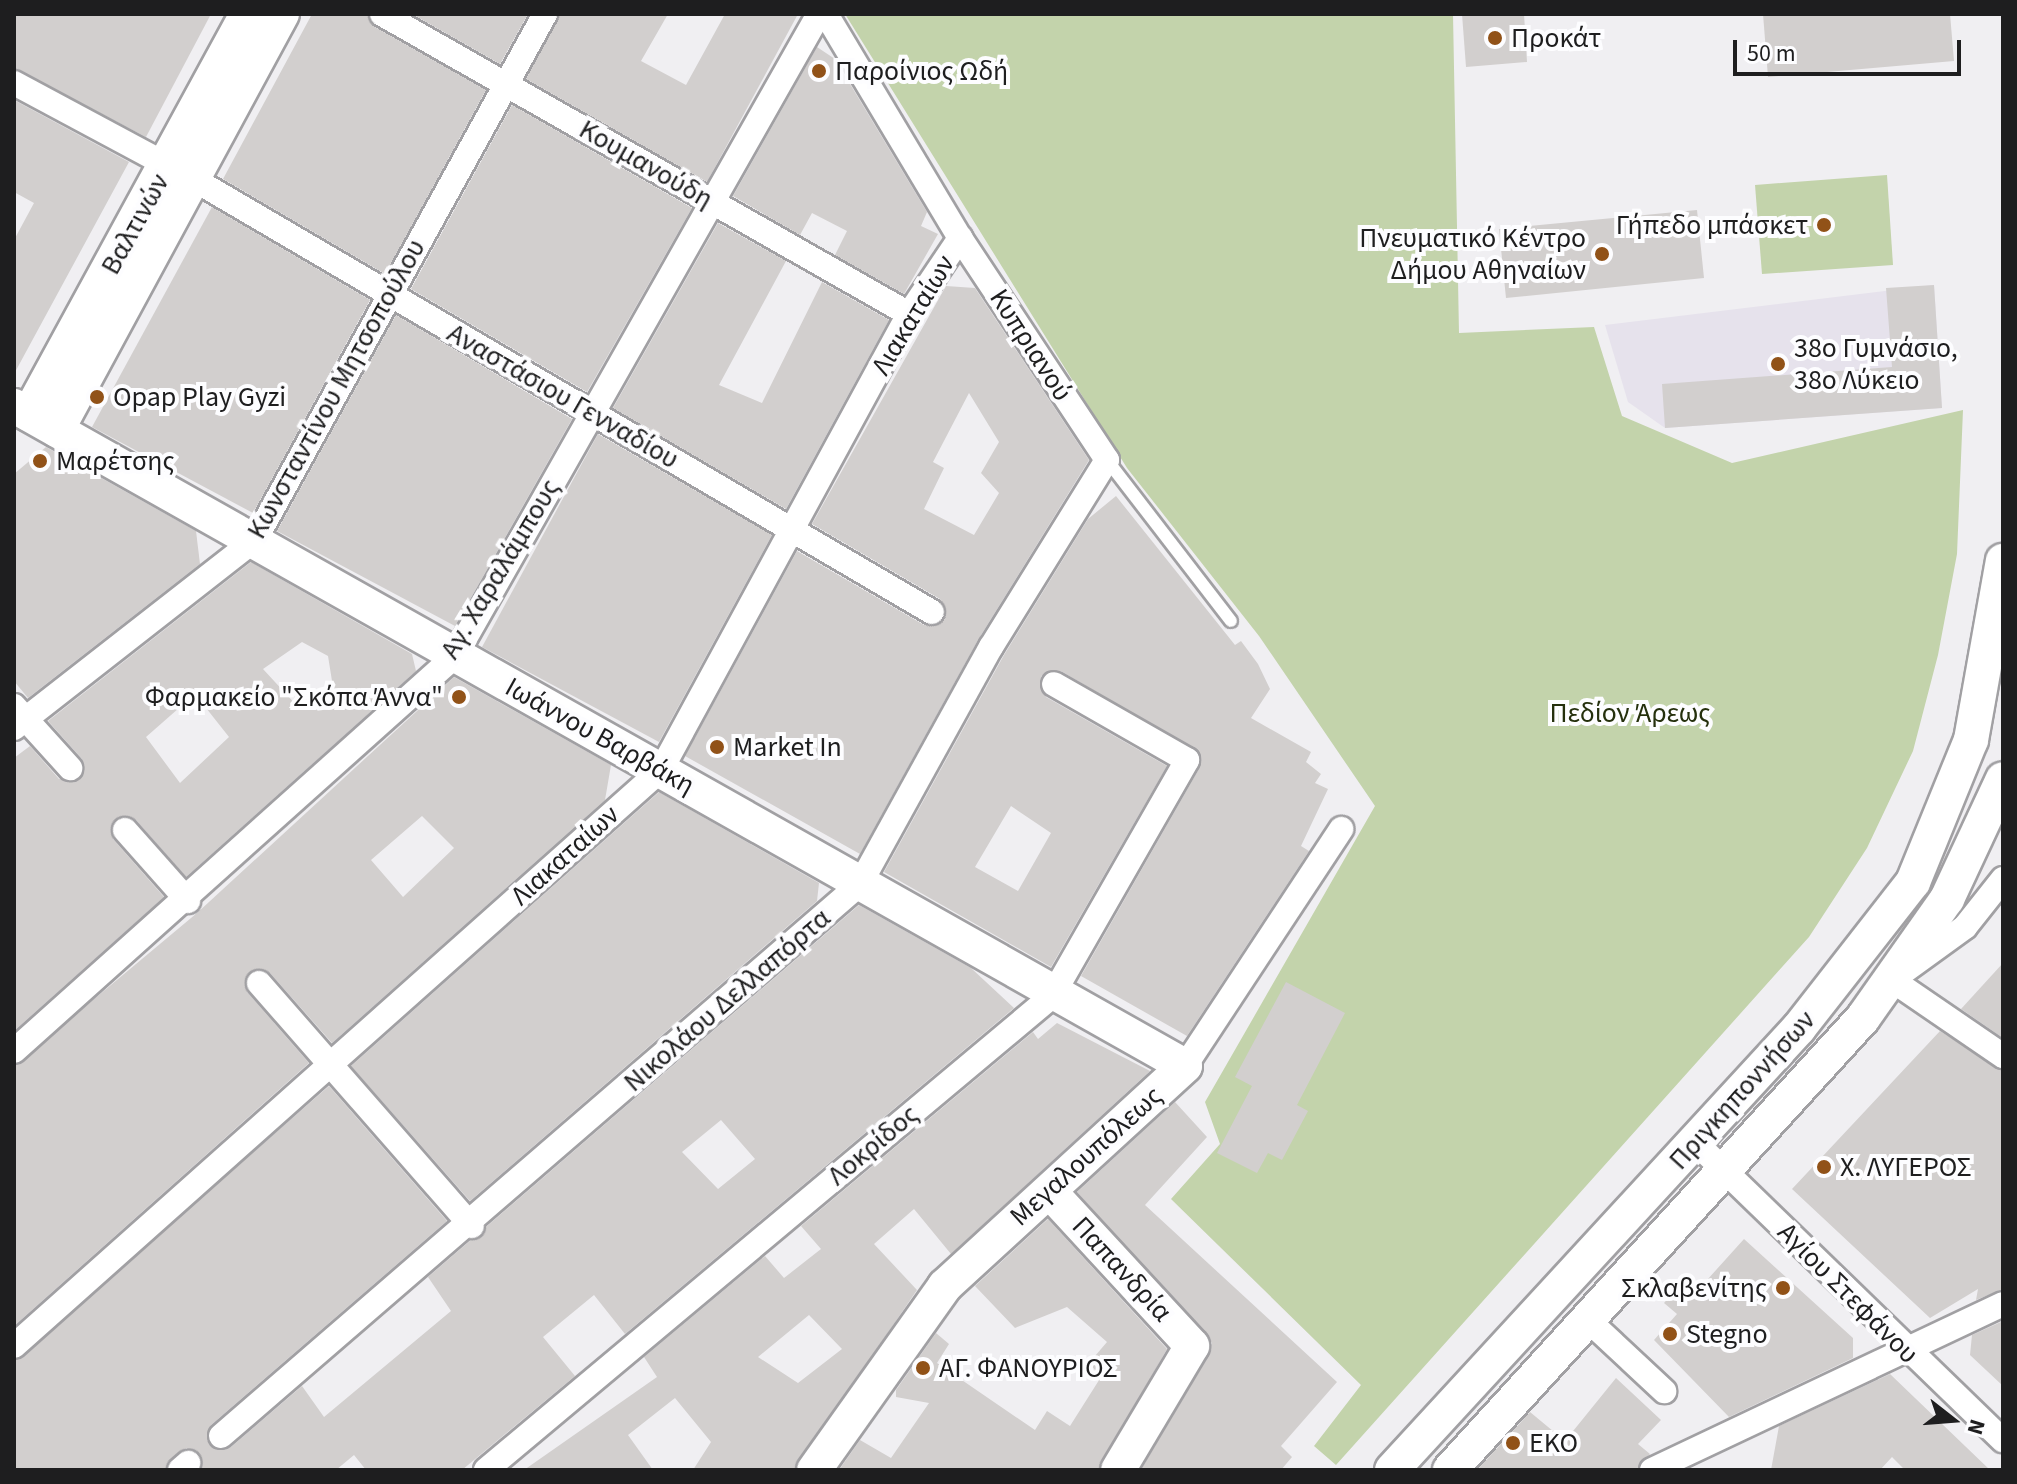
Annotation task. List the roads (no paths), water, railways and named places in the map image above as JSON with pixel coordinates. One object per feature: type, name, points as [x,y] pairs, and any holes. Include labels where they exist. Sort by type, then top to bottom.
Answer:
[{"type":"street","name":"Βαλτινών","points":[[181,172],[247,14]]},
{"type":"street","name":"Βαλτινών","points":[[28,419],[282,14]]},
{"type":"street","name":"Κουμανούδη","points":[[382,14],[909,314]]},
{"type":"street","name":"Κωνσταντίνου Μητσοπούλου","points":[[18,718],[255,540],[545,14]]},
{"type":"street","name":"Αγ. Χαραλάμπους","points":[[14,1051],[188,901],[455,656],[819,14]]},
{"type":"street","name":"Κυπριανού","points":[[826,14],[960,238],[1107,460]]},
{"type":"street","name":"Αναστάσιου Γενναδίου","points":[[14,83],[181,172],[932,612]]},
{"type":"street","name":"Λιακαταίων","points":[[14,1346],[661,770],[909,314],[960,238]]},
{"type":"street","name":"Ιωάννου Βαρβάκη","points":[[28,419],[255,540],[1052,996],[1185,1066]]},
{"type":"street","name":"Νικολάου Δελλαπόρτα","points":[[221,1436],[472,1226],[860,884],[991,647],[1107,460]]},
{"type":"street","name":"Πριγκηποννήσων","points":[[1392,1470],[1696,1143],[1832,989],[1913,882],[1960,775],[1993,650],[2003,561]]},
{"type":"street","name":"Λοκρίδος","points":[[486,1470],[1052,996],[1187,760],[1054,684]]},
{"type":"street","points":[[18,718],[70,768]]},
{"type":"street","name":"Πριγκηποννήσων","points":[[1450,1470],[1727,1173],[1892,980],[1968,862],[2003,779]]},
{"type":"street","name":"Μεγαλουπόλεως","points":[[814,1470],[945,1286],[1051,1193],[1185,1066],[1341,829]]},
{"type":"street","points":[[125,830],[188,901]]},
{"type":"street","name":"Πριγκηποννήσων","points":[[1892,980],[1965,927],[2003,879]]},
{"type":"street","points":[[1892,980],[2003,1056]]},
{"type":"street","points":[[259,983],[472,1226]]},
{"type":"street","name":"Αγίου Στεφάνου","points":[[1696,1143],[1906,1352],[2003,1440]]},
{"type":"street","name":"Παπανδρία","points":[[1051,1193],[1192,1346],[1118,1470]]},
{"type":"street","points":[[1652,1470],[2003,1304]]},
{"type":"street","points":[[1589,1321],[1664,1391]]},
{"type":"lane","name":"Κυπριανού","points":[[1107,460],[1231,621]]},
{"type":"place","name":"Προκάτ","points":[[1495,38]]},
{"type":"place","name":"Παροίνιος Ωδή","points":[[819,71]]},
{"type":"place","name":"Γήπεδο μπάσκετ","points":[[1824,225]]},
{"type":"place","name":"Πνευματικό Κέντρο Δήμου Αθηναίων","points":[[1602,254]]},
{"type":"place","name":"38ο Γυμνάσιο, 38ο Λύκειο","points":[[1778,364]]},
{"type":"place","name":"Opap Play Gyzi","points":[[97,397]]},
{"type":"place","name":"Μαρέτσης","points":[[40,461]]},
{"type":"place","name":"Φαρμακείο \"Σκόπα Άννα\"","points":[[459,697]]},
{"type":"place","name":"Market In","points":[[717,747]]},
{"type":"place","name":"Χ. ΛΥΓΕΡΟΣ","points":[[1824,1167]]},
{"type":"place","name":"Σκλαβενίτης","points":[[1783,1288]]},
{"type":"place","name":"Stegno","points":[[1670,1334]]},
{"type":"place","name":"ΑΓ. ΦΑΝΟΥΡΙΟΣ","points":[[923,1368]]},
{"type":"place","name":"EKO","points":[[1513,1443]]},
{"type":"park label","name":"Πεδίον Άρεως","points":[[1630,713]]}]
